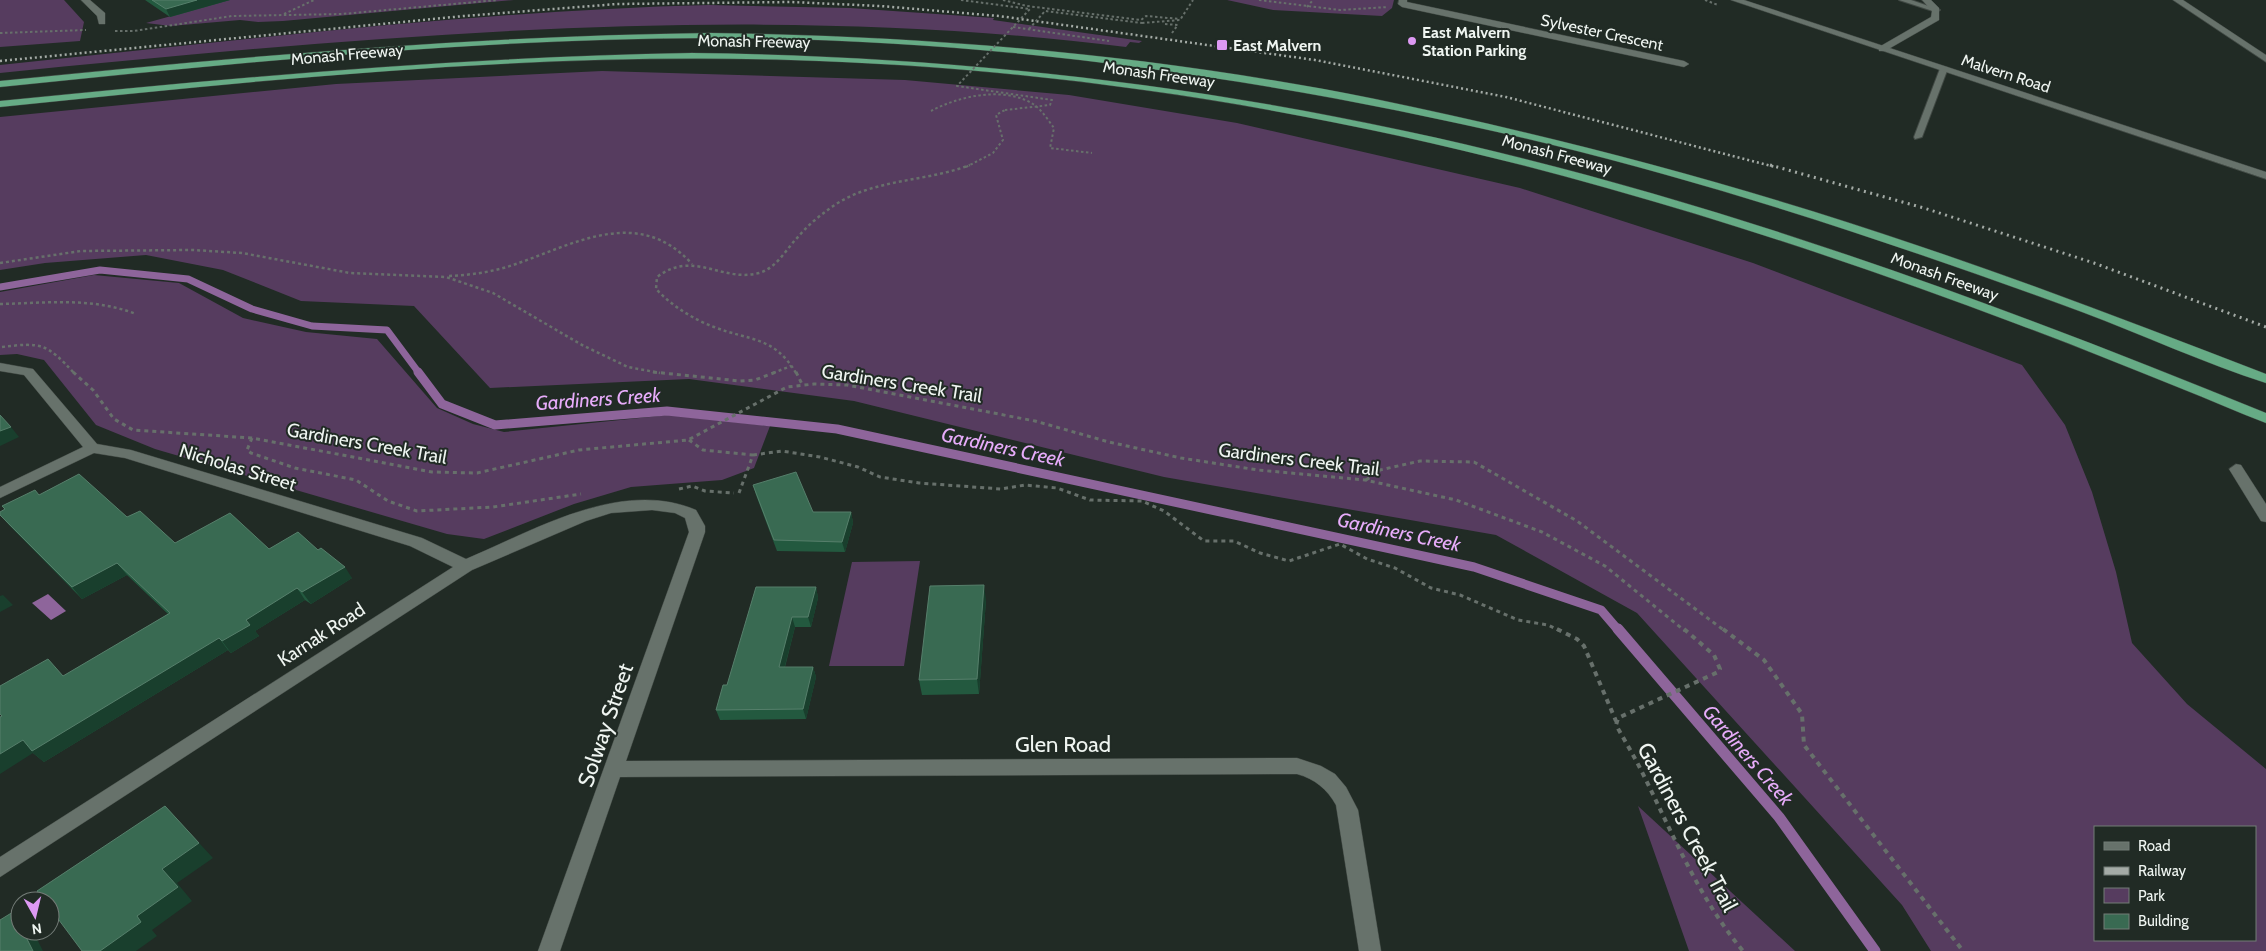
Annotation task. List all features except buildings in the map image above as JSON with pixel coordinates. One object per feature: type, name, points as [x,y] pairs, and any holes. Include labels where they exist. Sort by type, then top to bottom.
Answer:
[{"type":"highway","name":"Monash Freeway","points":[[0,84],[388,47],[616,36],[746,35],[874,39],[1006,48],[1141,62],[1353,97],[1486,125],[1622,158],[1917,248],[2109,318],[2266,379]]},
{"type":"highway","name":"Monash Freeway","points":[[0,104],[399,66],[602,57],[734,56],[859,60],[989,70],[1131,85],[1265,106],[1407,134],[1544,166],[1679,204],[1824,250],[1966,300],[2087,345],[2266,418]]},
{"type":"street","points":[[85,0],[102,15],[102,22]]},
{"type":"street","name":"Malvern Road","points":[[1735,0],[2266,176]]},
{"type":"street","points":[[1882,49],[1932,21],[1938,14],[1926,0]]},
{"type":"street","points":[[2177,0],[2266,59]]},
{"type":"street","name":"Sylvester Crescent","points":[[1402,2],[1684,64]]},
{"type":"street","points":[[0,368],[28,372],[92,448],[0,493]]},
{"type":"street","name":"Nicholas Street","points":[[92,448],[126,453],[416,542],[466,566]]},
{"type":"street","points":[[2236,469],[2266,517]]},
{"type":"street","name":"Karnak Road","points":[[0,868],[466,566],[581,517],[610,508],[652,505],[677,508],[691,514]]},
{"type":"street","name":"Solway Street","points":[[549,951],[615,769],[697,532],[697,526],[691,514]]},
{"type":"street","name":"Glen Road","points":[[615,769],[1296,766],[1315,770],[1342,795],[1348,810],[1370,951]]},
{"type":"lane","points":[[1903,0],[1936,10]]},
{"type":"lane","points":[[1918,137],[1944,68]]},
{"type":"path","points":[[283,15],[314,0]]},
{"type":"path","points":[[115,31],[134,31],[232,16],[350,14],[498,0]]},
{"type":"path","points":[[802,384],[778,349],[771,345],[713,327],[661,295],[655,285],[660,274],[678,266],[693,264],[736,274],[762,272],[773,265],[812,224],[852,194],[881,184],[956,169],[988,156],[1003,140],[996,115],[1005,110],[1050,105],[1052,100],[958,86],[1030,9],[961,0]]},
{"type":"path","points":[[1003,0],[1026,6],[1141,20],[1146,16],[1180,19]]},
{"type":"path","points":[[1162,23],[1180,19],[1193,0]]},
{"type":"path","points":[[1260,0],[1306,7],[1373,10],[1402,2]]},
{"type":"path","points":[[1306,7],[1313,0]]},
{"type":"path","points":[[1029,29],[1045,11],[1142,23],[1178,25],[1172,32]]},
{"type":"path","points":[[1013,27],[1111,41]]},
{"type":"path","points":[[0,33],[87,30]]},
{"type":"path","points":[[931,110],[940,104],[983,95],[1022,98],[1039,109],[1054,128],[1050,148],[1092,153]]},
{"type":"path","points":[[0,263],[81,250],[193,250],[242,253],[350,273],[446,277],[497,270],[601,236],[646,235],[670,243],[693,264]]},
{"type":"path","points":[[446,277],[493,293],[582,345],[628,367],[686,377],[747,381],[791,366]]},
{"type":"path","points":[[0,304],[84,302],[118,307],[136,314]]},
{"type":"path","name":"Gardiners Creek Trail","points":[[0,348],[37,344],[50,348],[95,392],[110,414],[120,424],[133,430],[252,438],[432,472],[455,474],[500,469],[587,449],[688,440],[775,393],[802,384],[846,385],[1035,420],[1109,442],[1181,458],[1258,470],[1365,480],[1456,500],[1503,516],[1569,545],[1605,566],[1714,655],[1720,665],[1718,672],[1616,721]]},
{"type":"path","points":[[252,438],[247,450],[251,453],[295,468],[356,480],[388,501],[409,510],[493,507],[584,493]]},
{"type":"path","name":"Gardiners Creek Trail","points":[[688,440],[703,450],[753,455],[782,451],[820,457],[858,467],[880,476],[919,483],[1001,489],[1025,485],[1057,488],[1090,500],[1142,501],[1164,511],[1204,540],[1234,541],[1260,553],[1289,561],[1340,544],[1367,559],[1395,568],[1431,588],[1460,595],[1518,620],[1548,625],[1577,639],[1584,646],[1616,721],[1706,900],[1730,937],[1743,951]]},
{"type":"path","points":[[739,493],[753,455]]},
{"type":"path","points":[[1365,480],[1380,470],[1420,461],[1474,462],[1577,521],[1764,660],[1802,714],[1804,745],[1963,951]]},
{"type":"path","points":[[673,490],[692,486],[705,491],[734,493]]},
{"type":"green space","points":[[0,0],[64,0],[84,22],[80,41],[0,47]]},
{"type":"green space","points":[[229,0],[514,0],[283,21],[258,22],[240,20],[171,26],[146,23]]},
{"type":"green space","points":[[1227,0],[1394,0],[1392,8],[1382,16],[1273,10]]},
{"type":"green space","points":[[709,5],[850,8],[994,18],[993,20],[1142,41],[1139,43],[1130,42],[1126,47],[986,33],[845,26],[704,25],[563,28],[281,47],[0,73],[0,65],[354,28],[620,8]]},
{"type":"green space","points":[[602,71],[905,80],[1069,95],[1237,123],[1520,188],[1753,263],[2022,365],[2065,425],[2092,492],[2116,572],[2132,643],[2187,704],[2266,769],[2266,951],[1931,951],[1902,905],[1637,613],[1496,535],[1164,477],[854,401],[689,379],[490,388],[414,306],[301,301],[223,270],[146,255],[45,263],[0,270],[0,117],[336,84]]},
{"type":"green space","points":[[94,275],[179,283],[243,318],[306,332],[377,339],[437,408],[473,424],[504,432],[669,415],[770,426],[754,468],[722,480],[631,487],[574,504],[484,539],[447,534],[155,449],[96,425],[44,360],[17,354],[0,355],[0,292]]},
{"type":"green space","points":[[920,561],[904,666],[829,666],[852,562]]},
{"type":"green space","points":[[1638,806],[1795,951],[1689,951]]},
{"type":"shaded area","points":[[48,594],[66,611],[51,620],[32,603]]},
{"type":"waterway","name":"Gardiners Creek","points":[[0,287],[100,270],[188,279],[252,309],[312,326],[387,330],[419,373]]},
{"type":"waterway","name":"Gardiners Creek","points":[[418,372],[442,404],[495,425],[667,411],[837,429],[1474,567],[1601,610],[1619,631]]},
{"type":"waterway","name":"Gardiners Creek","points":[[1618,629],[1779,817],[1875,951]]},
{"type":"railway","points":[[0,61],[464,16],[617,4],[791,2],[880,6],[999,16],[1315,60],[1506,97],[1775,167]]},
{"type":"railway","points":[[1770,165],[1924,208],[2094,263],[2266,327]]},
{"type":"place","name":"East Malvern Station Parking","points":[[1412,41]]},
{"type":"place","name":"East Malvern","points":[[1222,45]]}]
